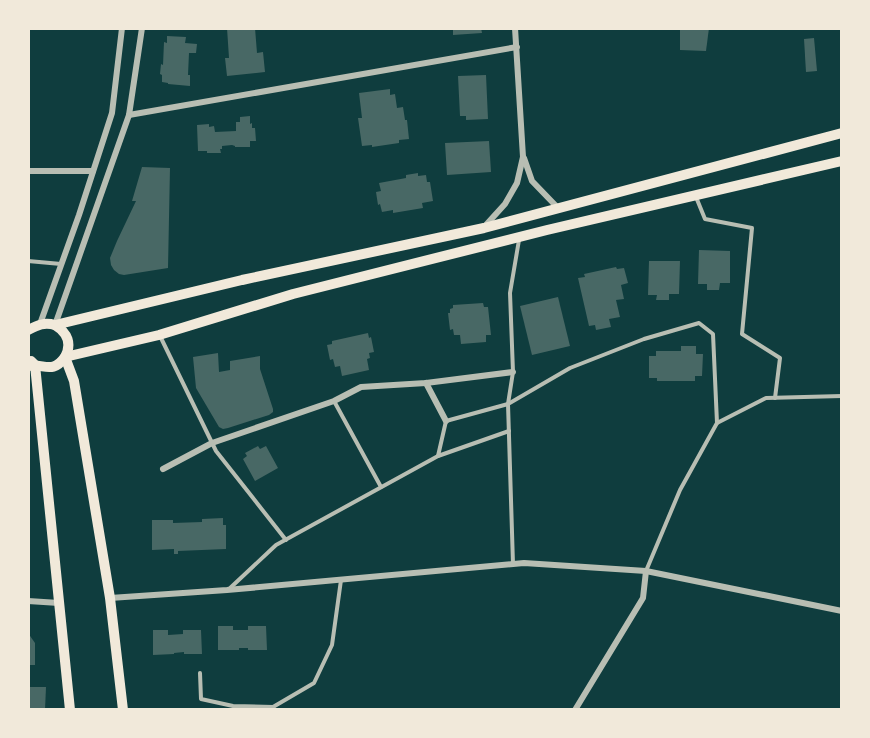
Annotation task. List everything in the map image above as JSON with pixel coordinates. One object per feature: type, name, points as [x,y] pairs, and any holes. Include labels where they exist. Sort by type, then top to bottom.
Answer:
[{"type":"main road","points":[[55,325],[242,280],[484,228],[842,133]]},
{"type":"main road","points":[[65,357],[159,335],[293,294],[520,237],[842,161]]},
{"type":"main road","points":[[31,363],[42,368],[56,366],[69,349],[66,334],[55,325],[48,323],[32,329]]},
{"type":"main road","points":[[65,357],[74,381],[110,598],[123,710]]},
{"type":"main road","points":[[31,363],[42,425],[70,710]]},
{"type":"street","points":[[32,329],[62,264],[112,113],[122,28]]},
{"type":"street","points":[[55,325],[129,115],[142,28]]},
{"type":"street","points":[[484,228],[505,204],[518,183],[523,157],[515,28]]},
{"type":"street","points":[[129,115],[517,47]]},
{"type":"street","points":[[523,157],[532,181],[558,208]]},
{"type":"street","points":[[28,171],[93,171]]},
{"type":"street","points":[[164,469],[212,443],[334,401],[361,387],[426,383],[513,372]]},
{"type":"street","points":[[426,383],[446,421]]},
{"type":"street","points":[[110,598],[227,590],[524,563],[646,572],[842,611]]},
{"type":"street","points":[[575,710],[643,598],[646,572]]},
{"type":"street","points":[[28,601],[60,603]]},
{"type":"lane","points":[[695,196],[705,219],[752,228],[742,334],[780,358],[775,398]]},
{"type":"lane","points":[[513,564],[508,404],[513,372],[510,293],[520,237]]},
{"type":"lane","points":[[28,261],[62,264]]},
{"type":"lane","points":[[438,456],[446,421],[508,404],[570,368],[644,339],[699,322],[713,334],[717,423],[680,490],[646,572]]},
{"type":"lane","points":[[159,335],[216,451],[286,540]]},
{"type":"lane","points":[[717,423],[766,398],[842,396]]},
{"type":"lane","points":[[334,401],[381,487]]},
{"type":"lane","points":[[227,590],[276,545],[438,456],[509,431]]},
{"type":"lane","points":[[200,673],[201,699],[232,706],[273,707],[314,683],[332,645],[340,580]]},
{"type":"building","points":[[227,28],[255,28],[257,53],[263,52],[265,72],[227,76],[225,58],[229,58]]},
{"type":"building","points":[[453,28],[481,28],[482,33],[453,35]]},
{"type":"building","points":[[680,28],[709,28],[706,51],[680,50]]},
{"type":"building","points":[[167,36],[186,37],[185,43],[197,44],[196,53],[189,53],[190,86],[162,82],[161,64],[163,65],[164,42],[167,43]]},
{"type":"building","points":[[814,38],[817,71],[806,72],[804,39]]},
{"type":"building","points":[[486,75],[488,119],[466,120],[466,116],[460,116],[458,76]]},
{"type":"building","points":[[390,89],[390,95],[395,94],[397,108],[403,107],[409,139],[399,140],[399,143],[372,147],[372,145],[362,146],[358,118],[362,118],[359,93]]},
{"type":"building","points":[[250,116],[250,124],[252,123],[252,128],[255,128],[256,141],[250,141],[250,147],[222,146],[221,153],[198,151],[197,125],[209,124],[209,127],[214,126],[215,132],[236,131],[236,122],[240,122],[240,117]]},
{"type":"building","points":[[489,141],[491,172],[447,175],[445,143]]},
{"type":"building","points":[[142,167],[170,168],[168,268],[124,275],[114,270],[110,258],[136,201],[132,201]]},
{"type":"building","points":[[418,173],[418,176],[426,175],[427,182],[430,182],[433,201],[422,203],[423,208],[393,213],[393,210],[382,212],[380,204],[378,205],[376,192],[381,191],[379,183],[406,178],[406,175]]},
{"type":"building","points":[[699,250],[730,251],[730,283],[720,283],[719,290],[707,290],[707,284],[698,284]]},
{"type":"building","points":[[649,261],[680,261],[679,294],[669,294],[669,300],[656,300],[657,295],[648,295]]},
{"type":"building","points":[[616,267],[617,269],[624,268],[628,283],[621,285],[624,299],[616,300],[620,317],[609,319],[611,327],[596,330],[595,325],[589,326],[578,278],[585,277],[584,274]]},
{"type":"building","points":[[558,297],[570,346],[532,355],[520,306]]},
{"type":"building","points":[[483,303],[484,307],[488,307],[491,335],[486,335],[486,342],[461,344],[460,335],[454,335],[453,329],[450,330],[448,313],[450,309],[453,305]]},
{"type":"building","points":[[368,333],[374,352],[369,353],[370,358],[367,359],[369,370],[342,376],[340,366],[335,367],[333,359],[330,360],[327,345],[332,344],[332,341]]},
{"type":"building","points":[[681,346],[696,346],[696,354],[703,354],[702,376],[695,376],[695,381],[657,381],[657,378],[649,378],[649,356],[656,356],[656,351],[681,351]]},
{"type":"building","points":[[218,353],[219,372],[230,370],[230,361],[260,356],[260,369],[273,412],[228,428],[219,427],[196,388],[193,357]]},
{"type":"building","points":[[258,446],[260,449],[266,446],[278,468],[255,481],[243,459],[247,456],[245,453]]},
{"type":"building","points":[[223,518],[223,525],[226,525],[226,549],[178,551],[178,554],[174,554],[174,549],[152,550],[152,520],[173,520],[173,523],[202,522],[202,519]]},
{"type":"building","points":[[218,626],[233,626],[233,630],[248,630],[248,626],[266,626],[267,650],[239,648],[239,650],[218,650]]},
{"type":"building","points":[[153,630],[168,630],[168,635],[183,634],[183,630],[201,630],[202,654],[184,654],[184,652],[153,655]]},
{"type":"building","points":[[28,633],[35,643],[35,665],[28,665]]},
{"type":"building","points":[[28,687],[46,687],[45,710],[28,710]]}]
